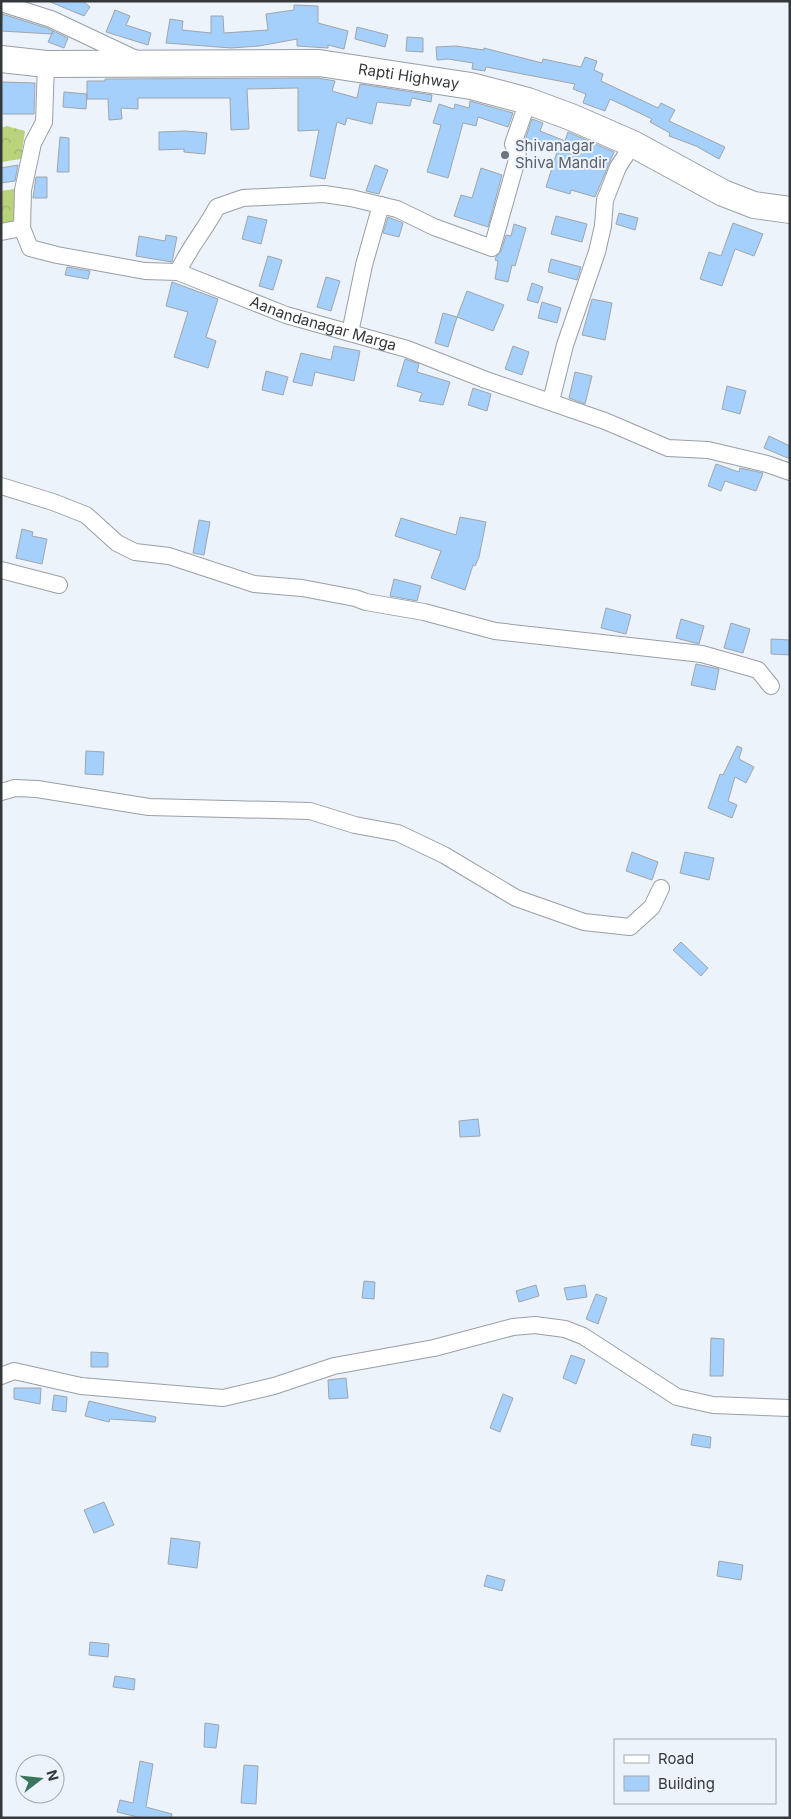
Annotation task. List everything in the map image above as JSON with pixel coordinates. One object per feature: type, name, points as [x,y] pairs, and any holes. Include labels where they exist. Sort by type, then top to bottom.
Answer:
[{"type":"main road","name":"Rapti Highway","points":[[1,59],[46,64],[319,63],[471,86],[528,101],[571,117],[633,144],[723,194],[754,205],[790,210]]},
{"type":"street","points":[[1,4],[51,19],[148,65]]},
{"type":"street","points":[[1,232],[22,228],[23,190],[33,143],[44,122],[46,64]]},
{"type":"street","points":[[178,272],[186,253],[206,227],[217,208],[243,198],[324,194],[381,205],[397,209],[434,227],[492,248],[518,156],[513,144],[528,101]]},
{"type":"street","points":[[551,401],[565,345],[603,226],[605,200],[618,167],[633,144]]},
{"type":"street","points":[[350,333],[364,265],[381,205]]},
{"type":"street","name":"Aanandanagar Marga","points":[[22,228],[30,248],[57,255],[145,271],[178,272],[286,315],[407,349],[486,380],[605,420],[668,448],[708,450],[767,464],[790,472]]},
{"type":"street","points":[[1,486],[53,502],[86,515],[117,542],[135,552],[169,556],[254,584],[302,588],[355,598],[366,602],[424,612],[495,631],[702,654],[758,670],[771,686]]},
{"type":"street","points":[[1,570],[60,586]]},
{"type":"street","points":[[1,792],[15,788],[36,789],[149,808],[310,811],[355,825],[398,833],[444,856],[516,898],[584,922],[630,927],[652,907],[661,888]]},
{"type":"street","points":[[1,1376],[14,1371],[81,1386],[224,1398],[274,1386],[334,1366],[434,1348],[513,1327],[535,1325],[564,1329],[583,1336],[678,1397],[713,1405],[790,1408]]},
{"type":"green space","points":[[7,126],[25,131],[21,159],[1,162],[1,128]]},
{"type":"green space","points":[[20,188],[13,222],[1,226],[1,191]]},
{"type":"building","points":[[48,1],[83,1],[90,7],[84,16]]},
{"type":"building","points":[[294,5],[318,6],[318,23],[348,31],[344,49],[328,45],[328,48],[297,46],[297,39],[259,46],[231,48],[166,43],[170,19],[183,21],[182,30],[211,33],[211,16],[223,16],[224,33],[268,30],[266,14],[294,10]]},
{"type":"building","points":[[115,10],[130,16],[126,25],[151,33],[148,45],[106,32]]},
{"type":"building","points":[[2,14],[47,28],[53,31],[52,34],[1,31]]},
{"type":"building","points":[[357,27],[388,35],[385,47],[355,39]]},
{"type":"building","points":[[53,31],[68,38],[64,48],[48,42]]},
{"type":"building","points":[[407,37],[423,38],[423,52],[406,51]]},
{"type":"building","points":[[456,46],[484,50],[484,48],[542,63],[543,59],[581,67],[585,57],[597,61],[594,70],[603,74],[601,81],[658,108],[661,103],[675,110],[669,121],[725,147],[719,159],[696,146],[669,136],[670,133],[650,122],[652,119],[610,99],[605,111],[583,103],[586,94],[573,89],[575,84],[486,67],[485,71],[472,69],[473,63],[448,59],[437,60],[436,47]]},
{"type":"building","points":[[318,78],[335,81],[332,91],[357,98],[360,84],[432,95],[431,102],[412,98],[410,106],[377,102],[372,124],[347,118],[345,125],[337,122],[325,179],[310,176],[319,130],[298,131],[298,88],[247,89],[249,129],[231,130],[230,98],[138,98],[138,109],[121,108],[122,119],[109,120],[108,99],[87,99],[87,81],[105,81],[105,79]]},
{"type":"building","points":[[1,82],[35,83],[34,114],[1,114]]},
{"type":"building","points":[[64,92],[87,94],[86,109],[63,107]]},
{"type":"building","points":[[470,101],[513,113],[508,127],[478,117],[476,126],[463,123],[448,178],[427,172],[441,125],[433,123],[439,104],[454,109],[455,104],[469,108]]},
{"type":"building","points":[[532,119],[543,123],[540,131],[565,141],[568,132],[614,152],[595,197],[571,190],[570,194],[546,187],[557,152],[525,140]]},
{"type":"building","points":[[186,131],[207,133],[205,154],[184,152],[184,149],[159,150],[159,132]]},
{"type":"building","points":[[60,137],[69,138],[69,172],[57,172]]},
{"type":"building","points":[[18,165],[15,181],[1,183],[1,168]]},
{"type":"building","points":[[375,165],[388,170],[379,194],[366,191]]},
{"type":"building","points":[[481,168],[502,175],[488,227],[454,216],[461,195],[472,198]]},
{"type":"building","points":[[36,177],[47,177],[47,198],[33,198]]},
{"type":"building","points":[[619,213],[638,218],[635,230],[616,224]]},
{"type":"building","points":[[248,216],[267,220],[261,244],[242,239]]},
{"type":"building","points":[[556,216],[587,224],[582,242],[551,234]]},
{"type":"building","points":[[388,217],[403,223],[399,237],[383,233]]},
{"type":"building","points":[[733,223],[763,234],[754,256],[735,249],[722,286],[700,279],[709,252],[721,256]]},
{"type":"building","points":[[514,224],[526,228],[515,266],[512,265],[508,282],[495,279],[498,261],[495,260],[501,251],[506,235],[511,236]]},
{"type":"building","points":[[166,235],[177,237],[172,262],[136,256],[139,236],[165,241]]},
{"type":"building","points":[[268,256],[282,260],[273,290],[259,286]]},
{"type":"building","points":[[551,259],[581,267],[577,280],[548,272]]},
{"type":"building","points":[[67,267],[90,271],[88,279],[65,275]]},
{"type":"building","points":[[326,277],[340,281],[331,311],[317,307]]},
{"type":"building","points":[[172,282],[218,299],[206,337],[216,341],[208,368],[174,357],[188,312],[166,306]]},
{"type":"building","points":[[532,283],[543,287],[538,303],[527,300]]},
{"type":"building","points":[[467,291],[504,305],[493,331],[457,317]]},
{"type":"building","points":[[592,299],[612,303],[605,340],[582,335]]},
{"type":"building","points":[[542,302],[561,308],[557,323],[538,318]]},
{"type":"building","points":[[443,313],[457,317],[448,347],[435,343]]},
{"type":"building","points":[[334,346],[360,351],[354,381],[315,372],[312,386],[293,382],[301,353],[331,360]]},
{"type":"building","points":[[513,346],[529,352],[522,375],[505,369]]},
{"type":"building","points":[[405,359],[419,364],[417,372],[450,382],[443,405],[419,401],[422,393],[397,386]]},
{"type":"building","points":[[266,371],[288,377],[283,395],[262,390]]},
{"type":"building","points":[[575,372],[592,376],[585,404],[569,398]]},
{"type":"building","points":[[727,386],[746,391],[740,414],[722,409]]},
{"type":"building","points":[[473,388],[491,394],[487,411],[468,405]]},
{"type":"building","points":[[769,436],[790,446],[790,459],[764,448]]},
{"type":"building","points":[[716,464],[739,472],[740,468],[763,473],[756,491],[725,481],[721,491],[708,486]]},
{"type":"building","points":[[460,517],[486,522],[479,557],[475,566],[473,565],[465,590],[431,578],[441,551],[395,536],[401,518],[456,535]]},
{"type":"building","points":[[199,520],[210,522],[204,555],[193,553]]},
{"type":"building","points":[[22,529],[33,532],[32,536],[47,539],[42,564],[16,558]]},
{"type":"building","points":[[394,579],[421,586],[417,601],[390,596]]},
{"type":"building","points":[[606,608],[631,615],[626,634],[601,628]]},
{"type":"building","points":[[681,619],[704,626],[699,644],[676,638]]},
{"type":"building","points":[[731,623],[750,629],[743,653],[724,648]]},
{"type":"building","points":[[771,639],[790,640],[790,655],[771,654]]},
{"type":"building","points":[[696,664],[719,669],[715,690],[691,685]]},
{"type":"building","points":[[737,746],[742,748],[739,759],[754,767],[746,783],[735,777],[728,801],[737,805],[732,818],[708,808],[720,774],[723,775]]},
{"type":"building","points":[[86,751],[104,752],[103,775],[85,774]]},
{"type":"building","points":[[632,852],[658,862],[652,880],[626,871]]},
{"type":"building","points":[[685,852],[714,858],[709,880],[680,873]]},
{"type":"building","points":[[681,942],[708,968],[701,976],[673,950]]},
{"type":"building","points":[[478,1119],[480,1136],[460,1137],[459,1121]]},
{"type":"building","points":[[364,1281],[375,1282],[374,1299],[362,1298]]},
{"type":"building","points":[[536,1285],[539,1296],[519,1302],[516,1291]]},
{"type":"building","points":[[585,1285],[587,1297],[567,1300],[564,1288]]},
{"type":"building","points":[[596,1294],[607,1298],[598,1324],[586,1319]]},
{"type":"building","points":[[711,1338],[724,1339],[723,1376],[710,1376]]},
{"type":"building","points":[[91,1352],[108,1353],[108,1367],[91,1367]]},
{"type":"building","points":[[571,1355],[585,1360],[576,1384],[563,1378]]},
{"type":"building","points":[[346,1378],[348,1398],[329,1399],[328,1380]]},
{"type":"building","points":[[14,1388],[41,1388],[40,1404],[14,1399]]},
{"type":"building","points":[[503,1394],[513,1398],[500,1432],[490,1428]]},
{"type":"building","points":[[54,1395],[67,1397],[66,1412],[52,1410]]},
{"type":"building","points":[[89,1401],[156,1417],[155,1422],[110,1419],[109,1422],[85,1416]]},
{"type":"building","points":[[693,1434],[711,1437],[710,1448],[691,1445]]},
{"type":"building","points":[[104,1502],[114,1525],[94,1533],[84,1510]]},
{"type":"building","points":[[171,1538],[200,1542],[197,1568],[168,1564]]},
{"type":"building","points":[[719,1561],[743,1565],[741,1580],[717,1576]]},
{"type":"building","points":[[487,1575],[505,1580],[502,1591],[484,1586]]},
{"type":"building","points":[[90,1642],[109,1644],[108,1657],[89,1655]]},
{"type":"building","points":[[115,1676],[135,1679],[134,1690],[113,1687]]},
{"type":"building","points":[[205,1723],[219,1725],[216,1748],[204,1747]]},
{"type":"building","points":[[140,1761],[153,1764],[146,1807],[172,1814],[171,1818],[142,1818],[117,1812],[120,1800],[133,1803]]},
{"type":"building","points":[[244,1765],[258,1766],[256,1804],[241,1803]]},
{"type":"place","name":"Shivanagar Shiva Mandir","points":[[505,155]]}]
